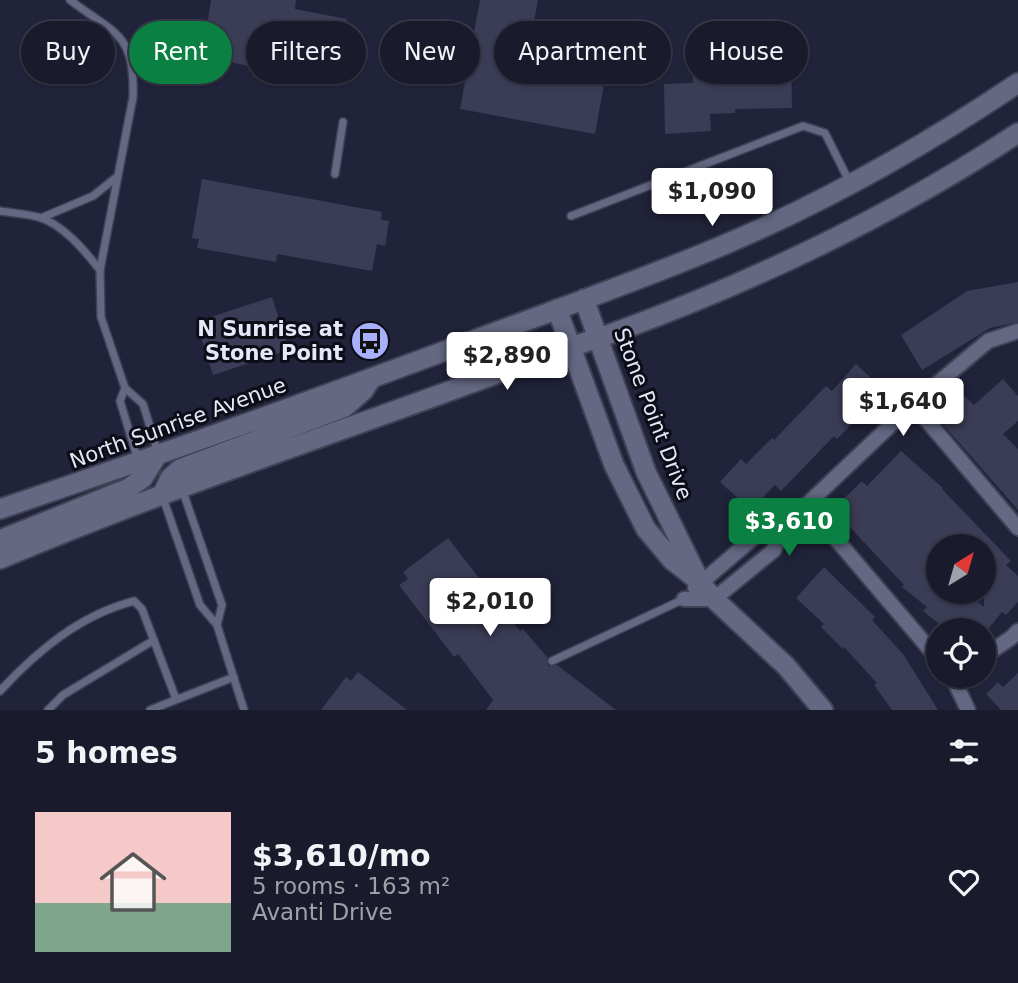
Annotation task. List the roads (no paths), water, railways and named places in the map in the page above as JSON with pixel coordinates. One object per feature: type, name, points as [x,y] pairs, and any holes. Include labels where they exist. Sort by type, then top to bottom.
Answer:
[{"type":"main road","name":"North Sunrise Avenue","points":[[0,509],[372,377],[726,244],[850,185],[1018,83]]},
{"type":"main road","points":[[0,559],[162,495],[570,348],[705,296],[845,233],[897,206],[1018,133]]},
{"type":"main road","name":"Stone Point Drive","points":[[584,299],[646,472],[700,582]]},
{"type":"main road","name":"Stone Point Drive","points":[[557,309],[614,465],[630,500],[659,546],[773,652],[823,710]]},
{"type":"main road","points":[[162,495],[170,478],[180,469],[345,407],[363,391],[372,377]]},
{"type":"main road","points":[[0,540],[129,488],[144,478],[158,454]]},
{"type":"street","points":[[684,599],[714,599],[774,550],[781,529],[913,404],[988,341],[1018,331]]},
{"type":"street","points":[[913,404],[1018,528]]},
{"type":"street","points":[[807,505],[926,645]]},
{"type":"street","points":[[684,599],[700,582],[759,533],[781,529]]},
{"type":"street","points":[[745,545],[759,562]]},
{"type":"street","points":[[996,648],[1018,631]]},
{"type":"street","points":[[959,688],[968,710]]},
{"type":"lane","points":[[70,0],[116,33],[129,49],[134,71],[133,97],[100,270],[102,317],[125,388],[142,404],[158,454]]},
{"type":"lane","points":[[335,174],[343,122]]},
{"type":"lane","points":[[570,216],[803,126],[825,133],[850,185]]},
{"type":"lane","points":[[41,218],[93,196],[118,176]]},
{"type":"lane","points":[[0,211],[41,218],[58,228],[85,252],[100,270]]},
{"type":"lane","points":[[125,388],[120,401],[138,461]]},
{"type":"lane","points":[[181,488],[222,606],[216,625]]},
{"type":"lane","points":[[162,495],[200,605],[216,625],[244,710]]},
{"type":"lane","points":[[552,662],[684,599]]},
{"type":"lane","points":[[0,691],[27,661],[62,634],[118,606],[134,601],[142,609],[176,699]]},
{"type":"lane","points":[[48,710],[63,695],[154,640]]},
{"type":"lane","points":[[150,710],[234,677]]},
{"type":"place","name":"N Sunrise at Stone Point","points":[[370,341]]}]
